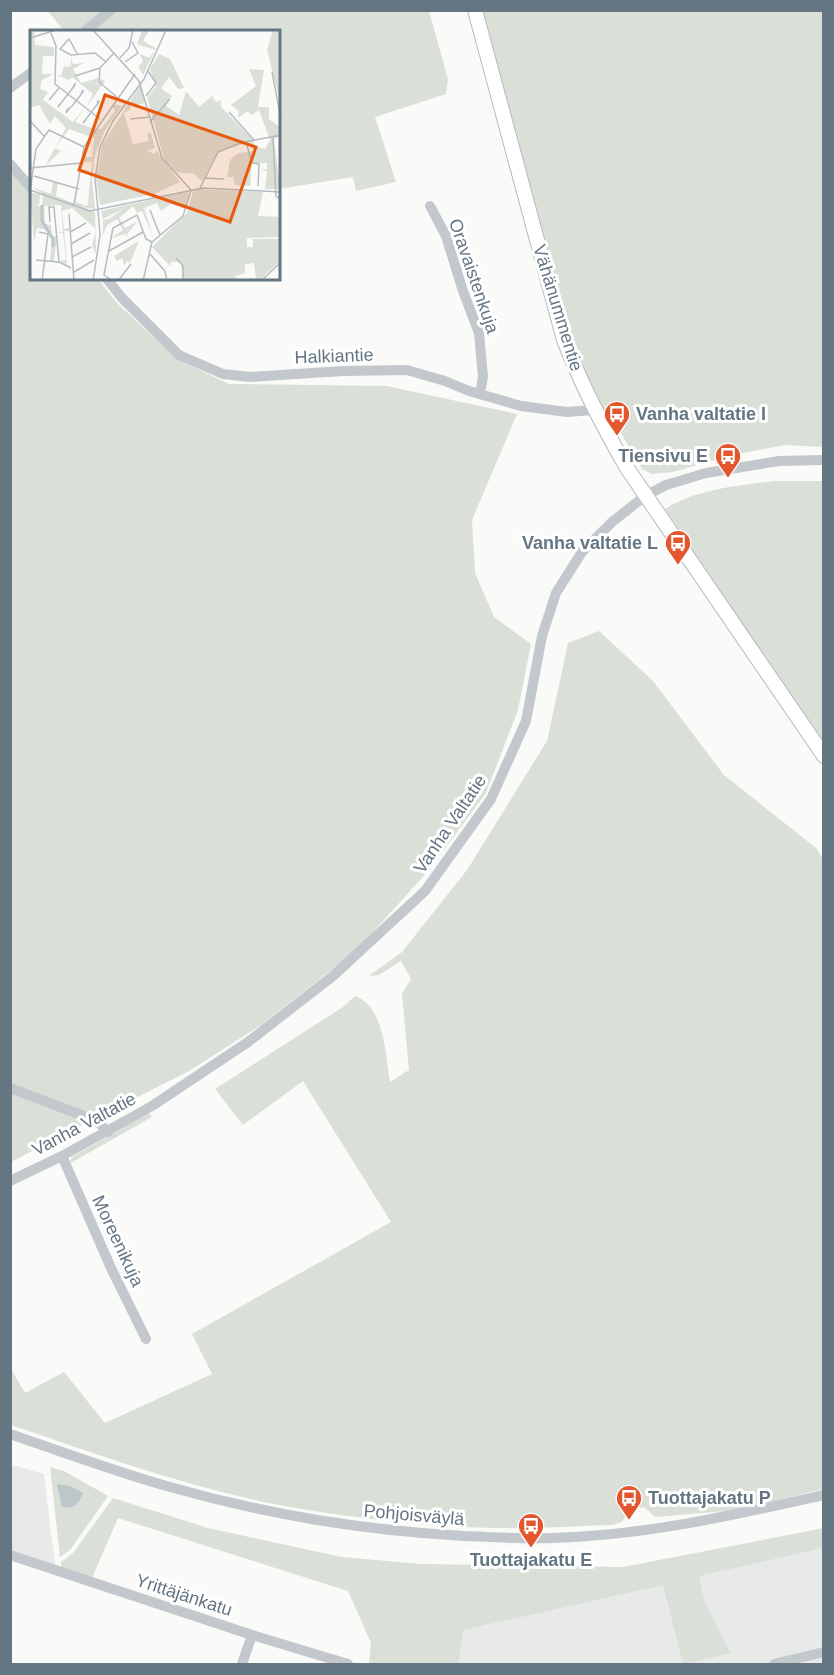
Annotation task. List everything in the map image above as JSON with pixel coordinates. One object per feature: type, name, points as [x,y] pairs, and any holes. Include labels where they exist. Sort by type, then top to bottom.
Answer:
[{"type":"main road","name":"Vähänummentie","points":[[476,10],[564,340],[594,410],[645,496],[824,756]]},
{"type":"street","points":[[86,30],[111,10]]},
{"type":"street","points":[[10,88],[30,73]]},
{"type":"street","points":[[10,164],[30,187]]},
{"type":"street","name":"Oravaistenkuja","points":[[430,206],[446,236],[479,333],[483,377],[480,394]]},
{"type":"street","name":"Halkiantie","points":[[108,280],[122,298],[179,355],[223,374],[250,377],[343,370],[407,370],[521,406],[576,413],[594,410]]},
{"type":"street","name":"Vanha Valtatie","points":[[10,1181],[108,1132],[152,1106],[248,1042],[333,976],[425,891],[491,800],[526,721],[542,636],[556,594],[582,552],[612,522],[645,496],[666,485],[706,473],[779,461],[824,460]]},
{"type":"street","points":[[10,1088],[97,1122],[108,1132]]},
{"type":"street","name":"Moreenikuja","points":[[62,1156],[146,1339]]},
{"type":"street","name":"Pohjoisväylä","points":[[10,1434],[167,1487],[231,1504],[333,1524],[398,1532],[533,1538],[603,1535],[701,1522],[824,1495]]},
{"type":"street","name":"Yrittäjänkatu","points":[[10,1555],[348,1665]]},
{"type":"street","points":[[242,1665],[252,1635]]},
{"type":"street","points":[[774,1665],[824,1652]]},
{"type":"shaded area","points":[[48,11],[429,11],[448,79],[446,94],[375,117],[396,182],[356,191],[353,177],[280,189],[280,30],[63,30]]},
{"type":"shaded area","points":[[482,11],[823,11],[823,447],[785,445],[732,455],[673,472],[652,474],[642,469],[611,416],[598,402],[569,335]]},
{"type":"shaded area","points":[[11,169],[30,194],[30,280],[99,280],[117,303],[177,359],[229,384],[387,386],[517,414],[472,520],[475,573],[494,617],[531,644],[518,710],[486,793],[429,870],[356,951],[261,1025],[189,1071],[96,1118],[11,1085]]},
{"type":"shaded area","points":[[774,481],[823,481],[823,742],[665,509],[677,502],[704,493]]},
{"type":"shaded area","points":[[599,631],[653,681],[724,775],[816,848],[824,861],[823,1489],[738,1510],[655,1517],[644,1507],[629,1510],[622,1522],[612,1525],[512,1528],[427,1525],[308,1510],[232,1495],[158,1474],[11,1425],[10,1367],[25,1393],[64,1372],[105,1423],[212,1374],[192,1334],[391,1222],[303,1081],[243,1125],[215,1089],[343,1007],[355,996],[365,1002],[378,1021],[385,1045],[390,1082],[409,1070],[402,994],[411,979],[401,961],[379,975],[369,976],[402,952],[467,870],[547,741],[568,643]]},
{"type":"shaded area","points":[[11,1092],[88,1122],[11,1162]]},
{"type":"shaded area","points":[[147,1114],[152,1117],[69,1164],[72,1157]]},
{"type":"shaded area","points":[[11,1466],[44,1474],[55,1565],[11,1550]]},
{"type":"shaded area","points":[[50,1467],[64,1471],[108,1496],[70,1550],[60,1557]]},
{"type":"shaded area","points":[[57,1484],[70,1486],[83,1493],[76,1505],[62,1507]]},
{"type":"shaded area","points":[[113,1498],[208,1528],[342,1557],[421,1564],[623,1567],[824,1528],[823,1548],[699,1576],[705,1602],[731,1653],[683,1664],[663,1585],[463,1630],[459,1664],[369,1664],[371,1643],[348,1591],[118,1518],[92,1578],[61,1569],[61,1562],[73,1553]]},
{"type":"shaded area","points":[[823,1548],[823,1664],[683,1664],[731,1652],[705,1602],[698,1575]]},
{"type":"shaded area","points":[[664,1584],[683,1664],[459,1664],[463,1630]]},
{"type":"place","name":"Vanha valtatie I","points":[[617,437]]},
{"type":"place","name":"Tiensivu E","points":[[728,479]]},
{"type":"place","name":"Vanha valtatie L","points":[[678,566]]},
{"type":"place","name":"Tuottajakatu P","points":[[629,1521]]},
{"type":"place","name":"Tuottajakatu E","points":[[531,1549]]}]
